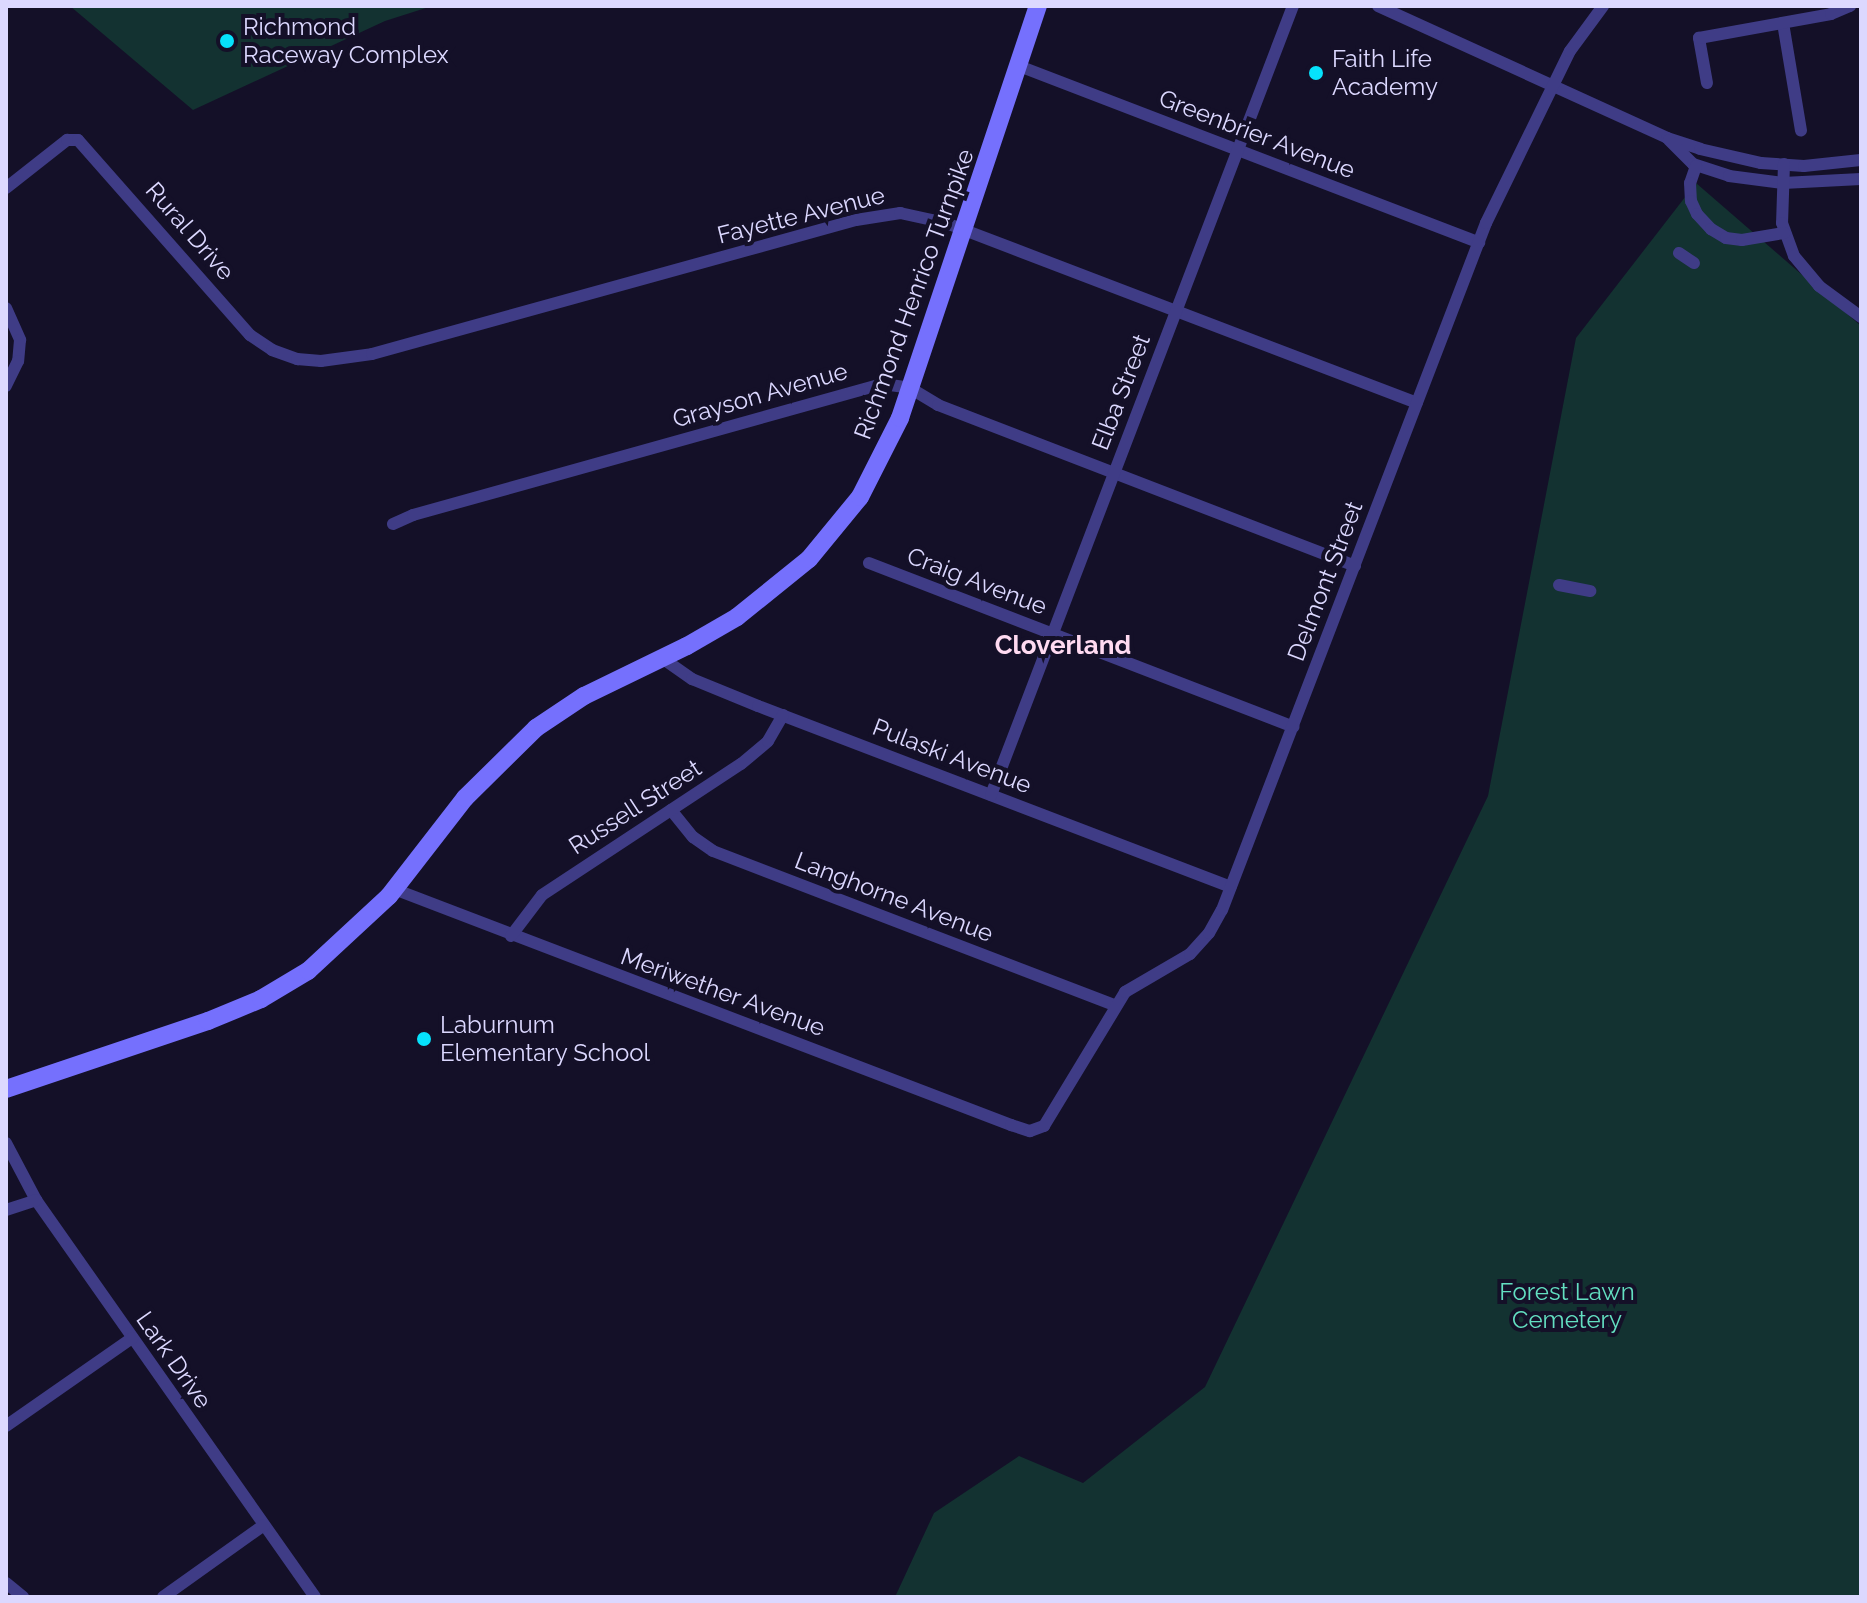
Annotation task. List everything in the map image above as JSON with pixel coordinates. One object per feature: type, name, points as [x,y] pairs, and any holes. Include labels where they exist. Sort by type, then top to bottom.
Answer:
[{"type":"main road","name":"Richmond Henrico Turnpike","points":[[6,1089],[208,1021],[261,999],[328,956],[394,889],[465,798],[536,728],[584,696],[662,658],[759,602],[831,536],[874,473],[910,388],[1038,6]]},
{"type":"street","name":"Elba Street","points":[[991,795],[1293,6]]},
{"type":"street","points":[[1378,6],[1667,138],[1725,156],[1784,164],[1861,160]]},
{"type":"street","name":"Delmont Street","points":[[1038,1130],[1050,1119],[1115,1005],[1130,987],[1175,965],[1196,948],[1222,910],[1512,164],[1577,39],[1603,6]]},
{"type":"street","points":[[1707,83],[1699,38],[1846,10],[1850,6]]},
{"type":"street","points":[[1783,23],[1801,131]]},
{"type":"street","name":"Greenbrier Avenue","points":[[1019,66],[1479,243]]},
{"type":"street","points":[[1667,138],[1696,166],[1729,176],[1783,183],[1861,179]]},
{"type":"street","name":"Rural Drive","points":[[6,188],[67,140],[84,143],[250,335],[272,350]]},
{"type":"street","points":[[1784,164],[1784,233],[1794,256],[1810,278],[1861,317]]},
{"type":"street","points":[[1696,166],[1690,183],[1691,201],[1711,229],[1726,238],[1742,240],[1784,233]]},
{"type":"street","name":"Fayette Avenue","points":[[272,350],[297,359],[321,361],[372,354],[891,213],[912,214],[964,230],[1417,403]]},
{"type":"street","points":[[1679,253],[1694,263]]},
{"type":"street","points":[[6,308],[20,340],[18,361],[6,386]]},
{"type":"street","name":"Grayson Avenue","points":[[393,524],[413,515],[883,384],[910,388],[938,405],[1355,566]]},
{"type":"street","name":"Craig Avenue","points":[[869,563],[1293,727]]},
{"type":"street","points":[[1559,585],[1590,591]]},
{"type":"street","name":"Pulaski Avenue","points":[[662,658],[692,679],[1231,887]]},
{"type":"street","name":"Russell Street","points":[[511,936],[542,895],[760,749],[783,715]]},
{"type":"street","name":"Langhorne Avenue","points":[[671,810],[693,837],[713,851],[1115,1005]]},
{"type":"street","name":"Meriwether Avenue","points":[[394,889],[1011,1125],[1038,1130]]},
{"type":"street","name":"Lark Drive","points":[[6,1143],[36,1200],[315,1597]]},
{"type":"street","points":[[6,1210],[36,1200]]},
{"type":"street","points":[[6,1426],[132,1338]]},
{"type":"street","points":[[163,1597],[264,1525]]},
{"type":"street","points":[[6,1583],[23,1597]]},
{"type":"green space","name":"Richmond Raceway Complex","points":[[70,6],[432,6],[385,21],[193,110]]},
{"type":"green space","name":"Forest Lawn Cemetery","points":[[1696,183],[1861,326],[1861,1597],[895,1597],[934,1513],[1019,1456],[1083,1483],[1205,1387],[1488,796],[1576,338]]},
{"type":"place","name":"Richmond Raceway Complex","points":[[227,41]]},
{"type":"place","name":"Faith Life Academy","points":[[1316,73]]},
{"type":"place","name":"Laburnum Elementary School","points":[[424,1039]]},
{"type":"district","name":"Cloverland","points":[[1063,646]]}]
